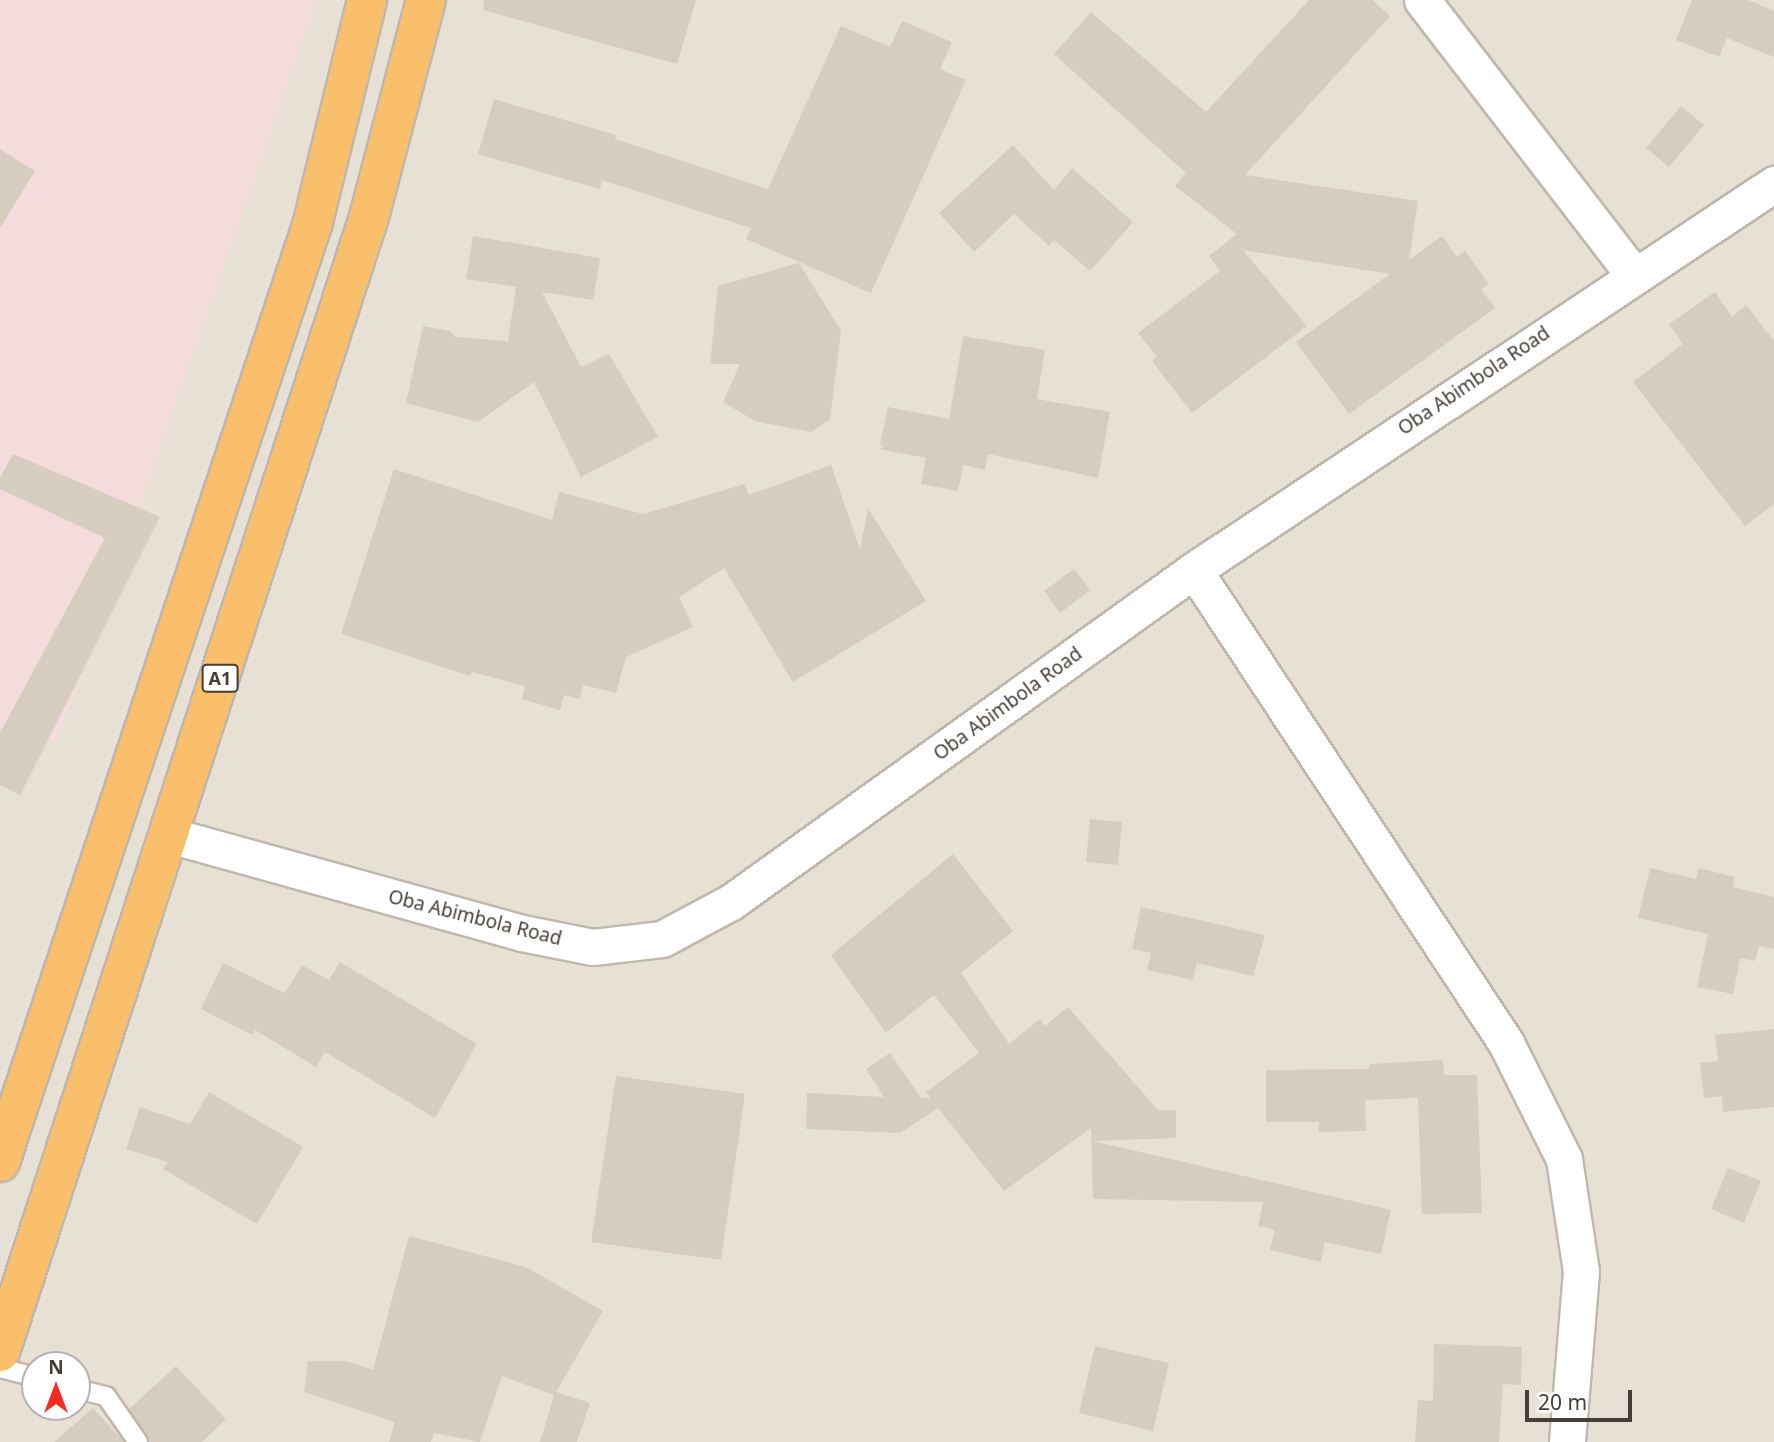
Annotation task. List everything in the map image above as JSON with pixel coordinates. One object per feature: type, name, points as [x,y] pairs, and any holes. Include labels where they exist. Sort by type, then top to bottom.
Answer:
[{"type":"highway","points":[[0,1162],[313,222],[367,0]]},
{"type":"highway","name":"A1","points":[[0,1352],[369,217],[426,0]]},
{"type":"street","points":[[1422,0],[1633,274]]},
{"type":"street","name":"Oba Abimbola Road","points":[[169,835],[522,933],[593,947],[662,939],[731,902],[1194,570],[1633,274],[1774,184]]},
{"type":"street","points":[[1194,570],[1506,1043],[1564,1159],[1581,1271],[1567,1442]]},
{"type":"lane","points":[[0,1368],[21,1373]]},
{"type":"lane","points":[[91,1392],[106,1396],[138,1442]]},
{"type":"shaded area","points":[[0,0],[1774,0],[1774,1442],[0,1442]]},
{"type":"shaded area","points":[[0,0],[317,0],[58,741],[0,731]]},
{"type":"building","points":[[484,0],[696,0],[677,64],[483,10]]},
{"type":"building","points":[[1309,0],[1372,0],[1390,16],[1245,175],[1418,201],[1409,260],[1442,236],[1457,257],[1465,251],[1489,284],[1481,289],[1495,308],[1349,414],[1296,342],[1390,274],[1243,250],[1307,326],[1192,413],[1152,361],[1157,357],[1138,333],[1220,271],[1209,256],[1237,234],[1175,186],[1186,173],[1054,54],[1091,12],[1206,112]]},
{"type":"building","points":[[1692,0],[1748,0],[1774,11],[1774,57],[1727,38],[1719,57],[1676,40]]},
{"type":"building","points":[[902,21],[952,42],[940,69],[966,80],[871,293],[746,239],[751,228],[602,180],[600,189],[478,154],[494,99],[616,135],[615,139],[768,189],[841,26],[890,47]]},
{"type":"building","points":[[1681,106],[1704,125],[1669,167],[1646,148]]},
{"type":"building","points":[[1013,145],[1054,190],[1072,168],[1133,222],[1090,271],[1054,240],[1049,246],[1014,214],[974,252],[939,213]]},
{"type":"building","points":[[0,149],[35,171],[0,228]]},
{"type":"building","points":[[473,236],[600,258],[593,300],[542,292],[581,367],[609,354],[658,437],[581,477],[534,382],[478,422],[406,403],[423,326],[450,331],[455,337],[508,341],[516,287],[466,279]]},
{"type":"building","points":[[799,263],[841,331],[830,419],[811,432],[755,421],[723,402],[740,364],[710,364],[718,286]]},
{"type":"building","points":[[1715,292],[1732,317],[1746,305],[1774,341],[1774,504],[1745,526],[1633,382],[1683,344],[1669,324]]},
{"type":"building","points":[[963,336],[1045,350],[1037,399],[1110,412],[1098,478],[988,454],[985,470],[963,465],[958,491],[921,484],[926,458],[878,449],[885,446],[880,445],[888,407],[949,419]]},
{"type":"building","points":[[13,454],[160,517],[20,795],[0,785],[0,733],[105,538],[0,489],[0,478]]},
{"type":"building","points":[[831,465],[860,549],[868,508],[926,601],[793,682],[724,568],[679,597],[693,627],[626,657],[616,693],[583,685],[580,699],[564,695],[560,710],[522,699],[525,686],[472,672],[470,676],[341,634],[394,469],[552,520],[559,492],[643,514],[745,484],[749,495]]},
{"type":"building","points":[[1074,569],[1090,590],[1060,613],[1044,591]]},
{"type":"building","points":[[1090,819],[1122,822],[1118,865],[1086,862]]},
{"type":"building","points":[[953,854],[1013,931],[961,973],[1009,1044],[1040,1019],[1045,1026],[1068,1007],[1158,1110],[1176,1110],[1176,1138],[1093,1141],[1391,1210],[1381,1254],[1325,1242],[1321,1262],[1270,1250],[1275,1230],[1258,1226],[1263,1202],[1093,1199],[1091,1128],[1004,1191],[938,1108],[900,1133],[806,1129],[807,1093],[884,1097],[866,1069],[890,1053],[921,1098],[931,1099],[926,1092],[979,1053],[934,995],[886,1033],[831,955]]},
{"type":"building","points":[[1650,868],[1696,879],[1699,868],[1735,877],[1733,887],[1774,897],[1774,949],[1759,946],[1755,961],[1740,958],[1733,994],[1697,987],[1708,934],[1638,918]]},
{"type":"building","points":[[1141,907],[1265,935],[1253,976],[1197,963],[1193,980],[1147,970],[1151,953],[1132,949]]},
{"type":"building","points":[[340,962],[477,1044],[435,1118],[325,1052],[316,1067],[255,1030],[253,1035],[201,1009],[223,963],[285,993],[302,965],[329,980]]},
{"type":"building","points":[[1774,1029],[1774,1107],[1723,1112],[1722,1096],[1704,1098],[1700,1063],[1718,1061],[1715,1035]]},
{"type":"building","points":[[1443,1060],[1444,1075],[1477,1075],[1482,1213],[1422,1214],[1418,1098],[1365,1100],[1366,1131],[1319,1132],[1319,1122],[1266,1122],[1266,1070],[1369,1069],[1369,1064]]},
{"type":"building","points":[[616,1076],[745,1094],[721,1260],[591,1242]]},
{"type":"building","points":[[209,1092],[303,1147],[257,1224],[163,1169],[168,1162],[126,1149],[140,1107],[190,1124]]},
{"type":"building","points":[[1728,1168],[1761,1181],[1744,1223],[1711,1209]]},
{"type":"building","points":[[409,1236],[526,1267],[603,1311],[556,1392],[590,1403],[577,1442],[540,1442],[554,1395],[502,1376],[480,1442],[434,1433],[431,1442],[389,1442],[395,1422],[304,1392],[308,1361],[347,1361],[373,1370]]},
{"type":"building","points":[[1434,1344],[1522,1347],[1521,1385],[1503,1384],[1499,1442],[1415,1442],[1418,1400],[1433,1401]]},
{"type":"building","points":[[1095,1346],[1169,1363],[1153,1431],[1079,1413]]},
{"type":"building","points":[[176,1366],[226,1419],[202,1442],[149,1442],[129,1409]]},
{"type":"building","points":[[93,1408],[124,1442],[54,1442],[78,1421],[91,1421]]}]
